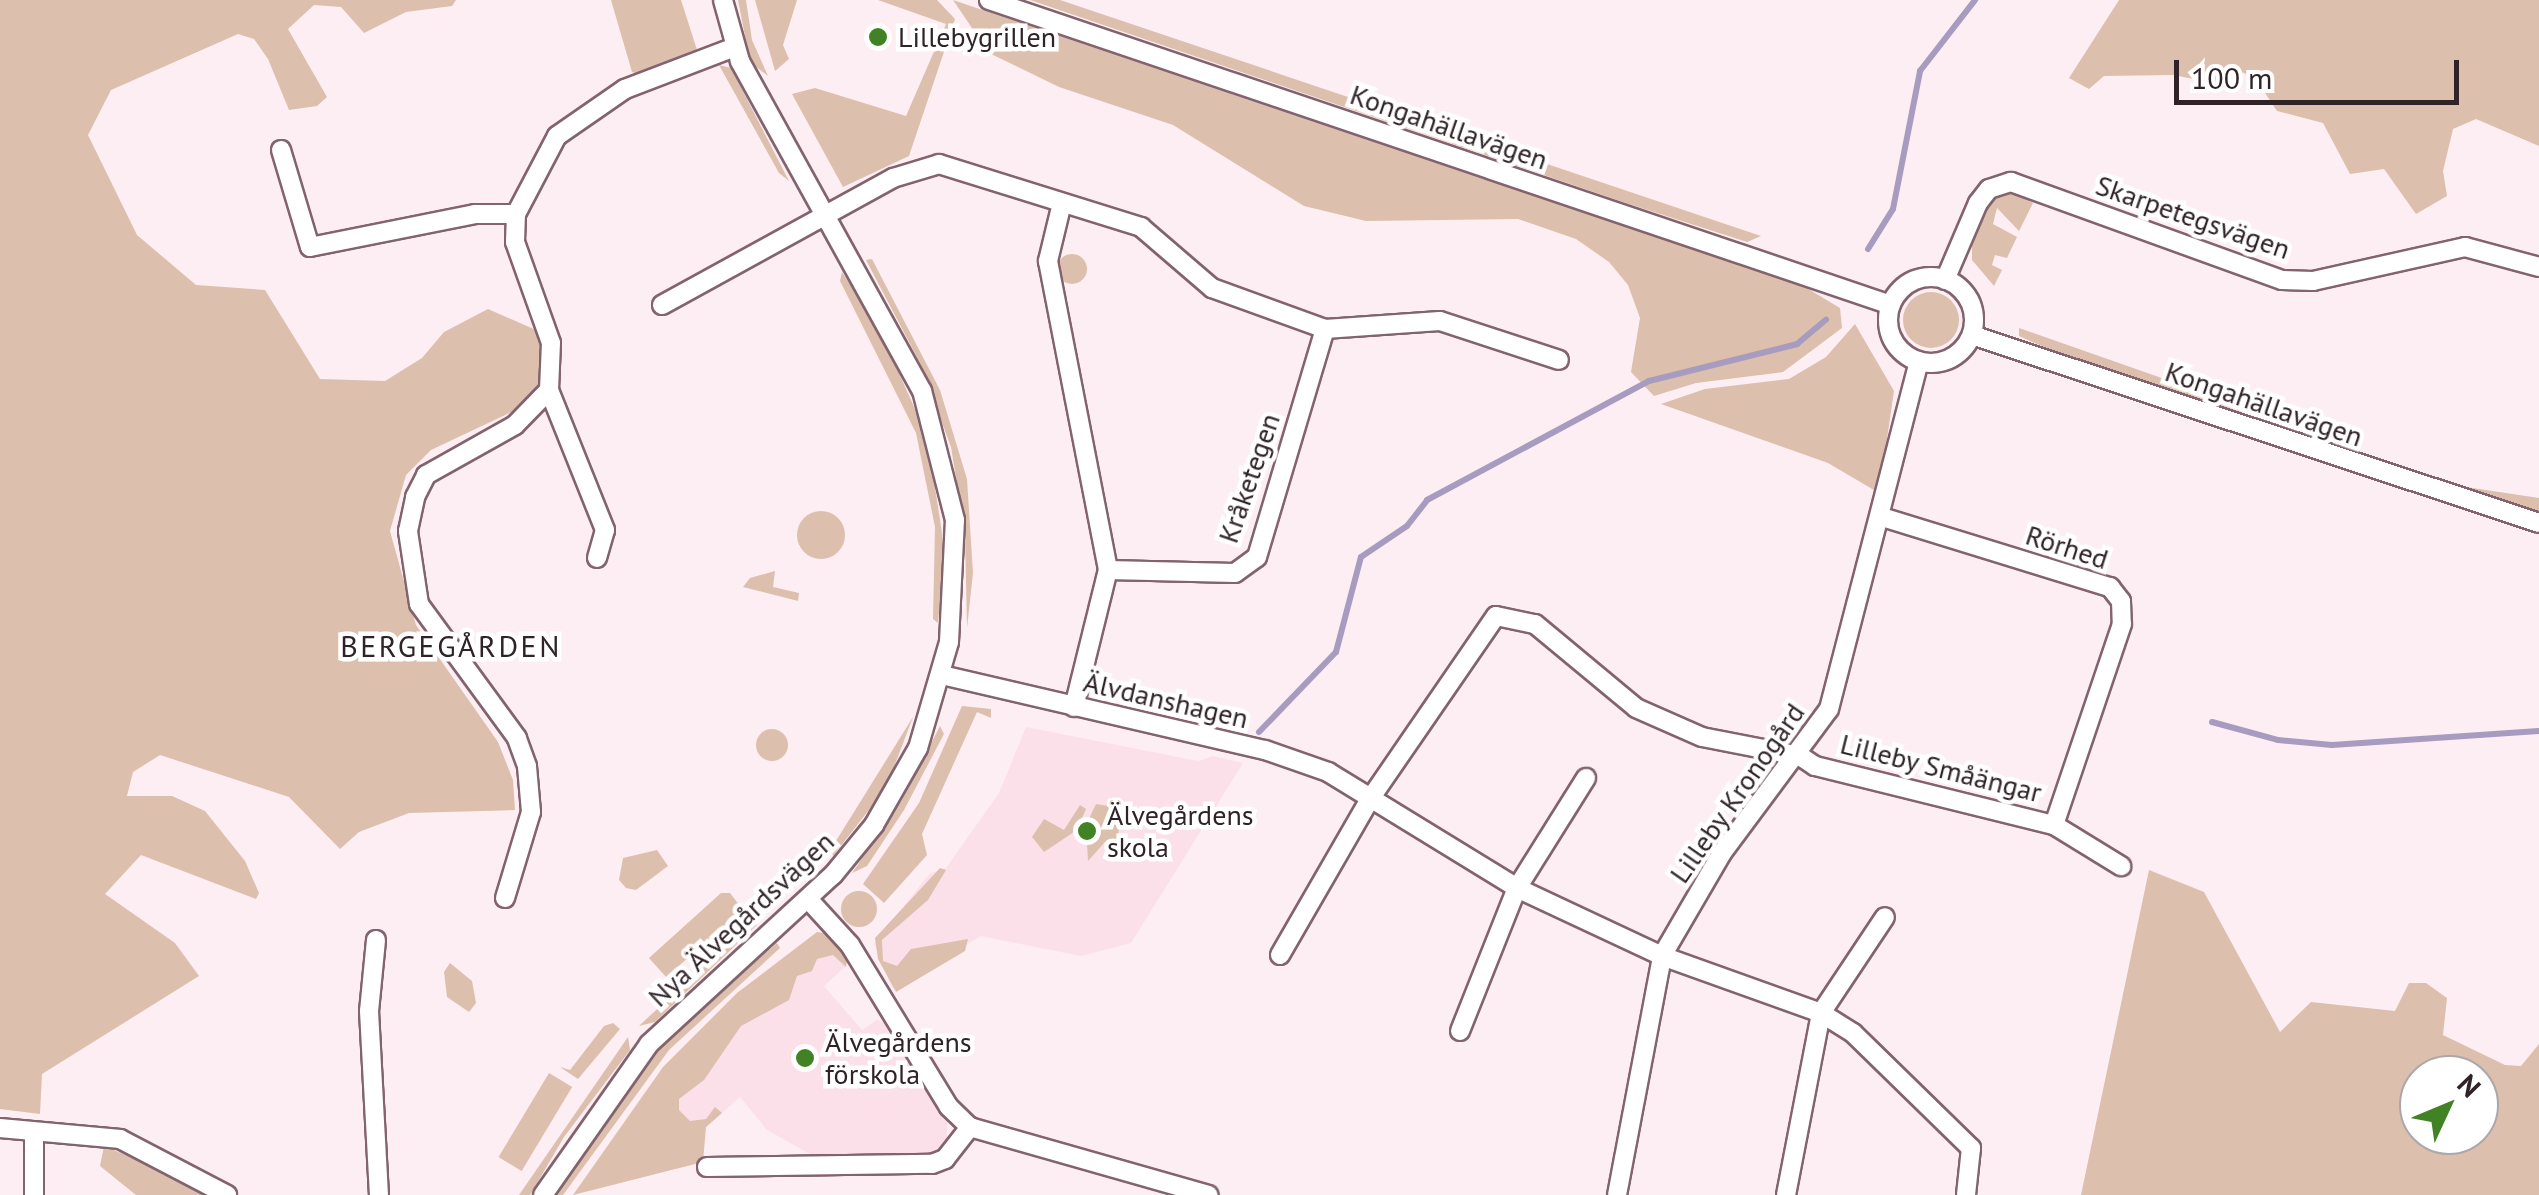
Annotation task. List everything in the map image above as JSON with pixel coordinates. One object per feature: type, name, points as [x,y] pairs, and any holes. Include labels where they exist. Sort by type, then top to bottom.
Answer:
[{"type":"street","name":"Nya Älvegårdsvägen","points":[[544,1195],[649,1044],[848,858],[898,786],[942,675],[956,547],[944,462],[908,359],[735,47],[723,0]]},
{"type":"street","name":"Kongahällavägen","points":[[989,0],[1890,305]]},
{"type":"street","points":[[596,558],[605,530],[549,390],[551,343],[515,242],[516,214],[557,136],[625,89],[735,47]]},
{"type":"street","points":[[281,150],[310,247],[476,214],[516,214]]},
{"type":"street","points":[[662,305],[912,168],[939,164],[1142,227],[1212,288],[1325,329],[1440,322],[1559,360]]},
{"type":"street","name":"Skarpetegsvägen","points":[[1945,280],[1978,204],[1989,189],[2012,182],[2282,280],[2313,281],[2455,248],[2539,267]]},
{"type":"street","points":[[1062,203],[1048,262],[1108,570],[1074,708]]},
{"type":"street","points":[[1945,280],[1970,302],[1972,335],[1951,359],[1919,362],[1892,340],[1890,305],[1913,281],[1945,280]]},
{"type":"street","name":"Kråketegen","points":[[1108,570],[1236,572],[1257,557],[1325,329]]},
{"type":"street","name":"Kongahällavägen","points":[[1972,335],[2539,523]]},
{"type":"street","name":"Lilleby Kronogård","points":[[1617,1195],[1662,956],[1731,841],[1800,756],[1828,709],[1882,518],[1919,362]]},
{"type":"street","points":[[505,898],[532,812],[528,766],[516,738],[418,604],[408,532],[426,475],[515,425],[549,390]]},
{"type":"street","name":"Rörhed","points":[[1882,518],[2110,587],[2121,601],[2122,624],[2054,824]]},
{"type":"street","name":"Lilleby Småängar","points":[[1370,800],[1496,616],[1535,624],[1640,710],[1702,737],[1800,756],[1816,766],[2054,824],[2122,866]]},
{"type":"street","name":"Älvdanshagen","points":[[942,675],[1264,750],[1328,772],[1516,888],[1662,956],[1822,1013],[1854,1033],[1962,1138],[1974,1159],[1966,1195]]},
{"type":"street","points":[[1460,1031],[1516,888],[1586,778]]},
{"type":"street","points":[[1280,955],[1370,800]]},
{"type":"street","points":[[808,899],[850,945],[949,1107],[970,1126],[1209,1195]]},
{"type":"street","points":[[1786,1195],[1822,1013],[1885,917]]},
{"type":"street","points":[[376,940],[369,1011],[378,1195]]},
{"type":"street","points":[[707,1167],[932,1164],[945,1159],[970,1126]]},
{"type":"street","points":[[0,1128],[120,1139],[227,1195]]},
{"type":"street","points":[[34,1132],[34,1195]]},
{"type":"shaded area","points":[[0,0],[456,0],[452,6],[406,12],[364,33],[341,7],[314,5],[288,29],[327,97],[317,106],[289,110],[268,59],[254,39],[238,34],[111,90],[88,135],[137,235],[196,285],[265,290],[320,379],[385,381],[422,358],[444,332],[488,309],[536,330],[546,372],[535,401],[431,450],[406,475],[390,531],[416,625],[498,742],[513,780],[515,810],[409,813],[359,832],[340,849],[289,797],[160,755],[133,772],[127,796],[172,796],[205,811],[245,861],[259,893],[256,899],[141,855],[105,894],[175,943],[199,976],[42,1074],[40,1114],[0,1109]]},
{"type":"shaded area","points":[[611,0],[681,0],[698,53],[641,75],[632,72]]},
{"type":"shaded area","points":[[738,0],[746,0],[752,40],[768,76],[750,62]]},
{"type":"shaded area","points":[[755,0],[797,0],[783,45],[789,59],[775,71]]},
{"type":"shaded area","points":[[878,0],[937,0],[955,19],[909,156],[843,187],[792,94],[815,88],[906,116],[946,24]]},
{"type":"shaded area","points":[[953,0],[1805,287],[1840,308],[1842,328],[1783,372],[1696,383],[1654,396],[1631,372],[1640,318],[1628,285],[1609,262],[1576,239],[1518,219],[1366,221],[1304,206],[1173,125],[1059,87],[989,53]]},
{"type":"shaded area","points":[[1030,0],[1060,0],[1761,236],[1747,242],[1626,203]]},
{"type":"shaded area","points":[[2119,0],[2539,0],[2539,146],[2476,119],[2453,129],[2443,171],[2447,196],[2416,214],[2384,169],[2350,174],[2323,123],[2277,111],[2255,78],[2239,71],[2220,84],[2173,75],[2104,76],[2089,89],[2069,78]]},
{"type":"shaded area","points":[[719,65],[731,68],[789,181],[779,173]]},
{"type":"shaded area","points":[[2011,191],[2033,203],[2019,231],[1997,208],[1993,224],[2017,237],[2007,258],[1995,255],[1992,265],[2002,270],[1994,286],[1972,260],[1972,239],[1991,199]]},
{"type":"shaded area","points":[[1072,254],[1083,258],[1087,269],[1083,280],[1072,284],[1061,280],[1057,269],[1061,258]]},
{"type":"shaded area","points":[[872,259],[940,390],[967,479],[973,573],[967,628],[965,534],[951,447],[920,363],[866,260]]},
{"type":"shaded area","points":[[842,272],[881,333],[927,436],[945,552],[938,623],[933,619],[935,527],[916,433],[840,281]]},
{"type":"shaded area","points":[[1931,292],[1951,300],[1959,320],[1951,340],[1931,348],[1911,340],[1903,320],[1911,300]]},
{"type":"shaded area","points":[[1855,324],[1894,391],[1879,493],[1828,463],[1661,404],[1705,389],[1789,379],[1826,357]]},
{"type":"shaded area","points":[[2019,328],[2230,402],[2249,418],[2055,352],[2019,336]]},
{"type":"shaded area","points":[[2464,489],[2539,498],[2539,512]]},
{"type":"shaded area","points":[[821,511],[838,518],[845,535],[838,552],[821,559],[804,552],[797,535],[804,518]]},
{"type":"shaded area","points":[[775,571],[773,587],[799,593],[798,601],[743,587],[750,578]]},
{"type":"shaded area","points":[[962,706],[991,709],[991,718],[977,712],[922,834],[927,855],[884,903],[863,884],[919,803]]},
{"type":"shaded area","points":[[913,717],[886,788],[833,856],[831,849]]},
{"type":"shaded area","points":[[940,726],[944,734],[904,810],[867,866],[852,873],[902,800]]},
{"type":"shaded area","name":"Älvegårdens skola","points":[[1026,727],[1198,761],[1213,756],[1243,763],[1131,943],[1081,956],[981,936],[892,988],[874,944],[929,874],[946,868],[999,793]]},
{"type":"shaded area","points":[[772,729],[783,734],[788,745],[783,756],[772,761],[761,756],[756,745],[761,734]]},
{"type":"shaded area","points":[[1111,797],[1124,802],[1117,841],[1105,842],[1088,861],[1086,825],[1096,804],[1108,806]]},
{"type":"shaded area","points":[[1080,805],[1086,809],[1077,830],[1044,852],[1032,837],[1044,819],[1064,830]]},
{"type":"shaded area","points":[[657,850],[668,866],[636,890],[626,888],[619,880],[623,858]]},
{"type":"shaded area","points":[[940,868],[946,870],[928,900],[882,940],[883,961],[897,966],[911,949],[968,939],[965,951],[896,992],[878,959],[875,938]]},
{"type":"shaded area","points":[[2149,870],[2204,892],[2280,1032],[2311,1002],[2395,1011],[2409,983],[2426,983],[2447,998],[2443,1035],[2484,1055],[2399,1055],[2399,1155],[2499,1155],[2499,1062],[2521,1066],[2539,1044],[2539,1195],[2081,1195]]},
{"type":"shaded area","points":[[859,891],[872,896],[877,909],[872,922],[859,927],[846,922],[841,909],[846,896]]},
{"type":"shaded area","points":[[721,893],[730,893],[743,910],[666,977],[649,958]]},
{"type":"shaded area","points":[[753,919],[757,925],[655,1022],[639,1026]]},
{"type":"shaded area","points":[[817,932],[829,934],[848,954],[846,967],[833,955],[817,959],[812,971],[797,976],[789,1000],[741,1026],[704,1080],[679,1099],[679,1110],[690,1121],[706,1119],[715,1107],[722,1113],[706,1127],[703,1162],[573,1195],[663,1067],[737,993]]},
{"type":"shaded area","name":"Älvegårdens förskola","points":[[832,941],[846,966],[824,986],[862,1030],[877,1020],[889,1025],[947,1122],[947,1141],[934,1155],[819,1159],[767,1130],[740,1097],[706,1127],[632,1138],[722,1032]]},
{"type":"shaded area","points":[[777,943],[780,948],[669,1050],[563,1195],[553,1195],[668,1038]]},
{"type":"shaded area","points":[[450,963],[472,981],[476,1003],[469,1012],[447,997],[444,972]]},
{"type":"shaded area","points":[[613,1023],[620,1029],[578,1079],[560,1067],[570,1070],[604,1026]]},
{"type":"shaded area","points":[[628,1037],[630,1050],[564,1137],[530,1195],[519,1195]]},
{"type":"shaded area","points":[[549,1073],[572,1087],[522,1171],[499,1157]]},
{"type":"shaded area","points":[[104,1146],[206,1195],[136,1195],[100,1166]]},
{"type":"waterway","points":[[1868,249],[1893,209],[1920,71],[1975,0]]},
{"type":"waterway","points":[[1259,732],[1336,652],[1361,557],[1407,526],[1427,500],[1649,381],[1797,344],[1826,320]]},
{"type":"waterway","points":[[2212,722],[2278,740],[2332,745],[2539,731]]},
{"type":"place","name":"Lillebygrillen","points":[[878,37]]},
{"type":"place","name":"Älvegårdens skola","points":[[1087,831]]},
{"type":"place","name":"Älvegårdens förskola","points":[[805,1058]]},
{"type":"district","name":"BERGEGÅRDEN","points":[[451,646]]}]
